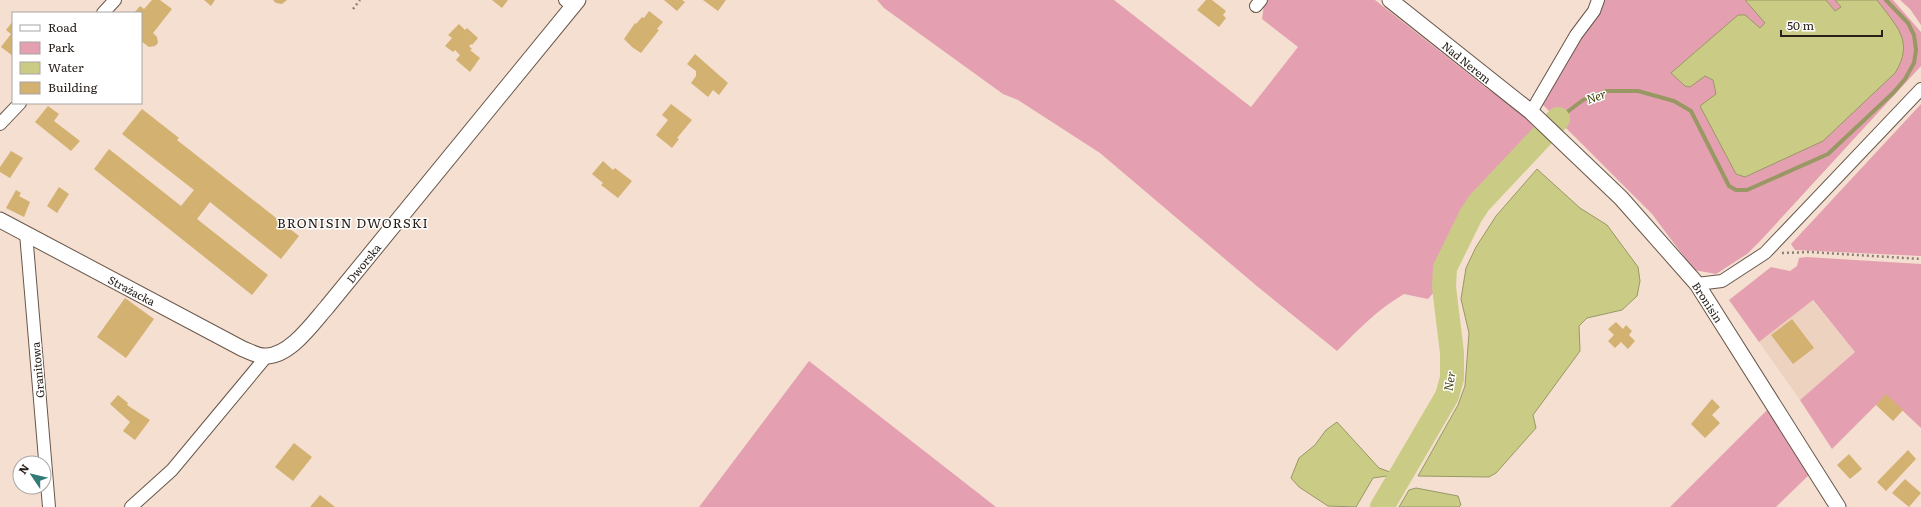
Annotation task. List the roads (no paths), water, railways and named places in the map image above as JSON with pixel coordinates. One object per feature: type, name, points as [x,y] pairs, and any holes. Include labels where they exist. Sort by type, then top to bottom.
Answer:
[{"type":"street","points":[[104,12],[115,0]]},
{"type":"street","name":"Nad Nerem","points":[[1390,0],[1531,112],[1549,129]]},
{"type":"street","points":[[1531,112],[1576,35],[1594,11],[1598,0]]},
{"type":"street","name":"Dworska","points":[[131,507],[172,470],[266,357],[282,352],[298,339],[327,307],[572,2]]},
{"type":"street","points":[[1697,284],[1722,281],[1765,253],[1921,90]]},
{"type":"street","points":[[0,124],[19,104]]},
{"type":"street","name":"Bronisin","points":[[1549,129],[1621,198],[1697,284],[1838,507]]},
{"type":"street","name":"Strażacka","points":[[0,220],[243,349],[266,357]]},
{"type":"street","name":"Granitowa","points":[[26,233],[49,507]]},
{"type":"water","points":[[1745,0],[1826,0],[1835,11],[1841,7],[1835,0],[1877,0],[1901,34],[1903,52],[1901,62],[1895,73],[1823,141],[1745,177],[1736,174],[1700,106],[1716,94],[1713,80],[1705,76],[1690,87],[1685,86],[1671,73],[1738,15],[1745,15],[1760,28],[1765,23]]},
{"type":"water","points":[[1537,169],[1580,208],[1607,225],[1638,267],[1640,281],[1637,296],[1622,310],[1587,318],[1579,326],[1580,351],[1533,415],[1536,428],[1496,473],[1489,477],[1418,476],[1458,405],[1465,386],[1469,333],[1461,299],[1466,268],[1476,247],[1496,216]]},
{"type":"water","points":[[1337,422],[1379,468],[1390,472],[1387,476],[1373,478],[1356,507],[1328,506],[1299,487],[1291,478],[1299,458],[1315,445],[1326,430]]},
{"type":"water","points":[[1416,488],[1458,496],[1461,505],[1459,507],[1399,507],[1409,490]]},
{"type":"waterway","name":"Ner","points":[[1558,119],[1583,100],[1606,91],[1638,91],[1674,101],[1691,111],[1729,186],[1736,190],[1747,190],[1828,154],[1894,92],[1905,79],[1914,63],[1916,50],[1914,35],[1908,23],[1886,0]]},
{"type":"waterway","name":"Ner","points":[[1382,507],[1447,396],[1452,378],[1452,353],[1444,287],[1445,268],[1471,215],[1479,203],[1558,119]]},
{"type":"district","name":"BRONISIN DWORSKI","points":[[353,222]]}]
